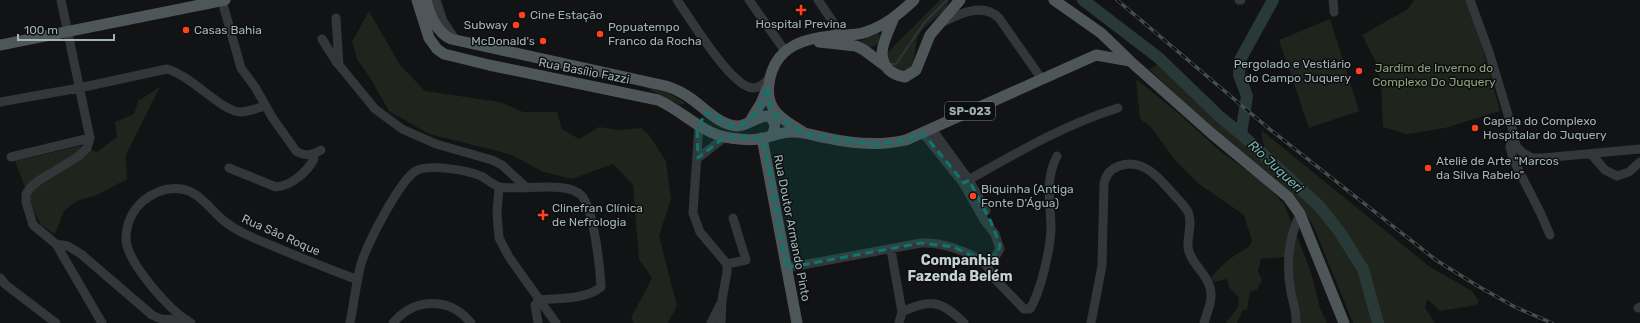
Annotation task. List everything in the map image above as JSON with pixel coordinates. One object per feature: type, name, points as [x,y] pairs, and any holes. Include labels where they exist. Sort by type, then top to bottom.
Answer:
[{"type":"main road","name":"Rua Basílio Fazzi","points":[[417,0],[427,32],[437,49],[444,54],[472,62],[641,95],[672,105],[699,125],[725,137],[767,137]]},
{"type":"main road","name":"Rua Basílio Fazzi","points":[[426,0],[432,19],[440,30],[448,37],[456,40],[659,84],[679,91],[707,112],[734,126],[742,125],[749,121]]},
{"type":"main road","points":[[749,121],[762,103],[777,60],[785,51],[808,40],[866,33],[894,19],[914,0]]},
{"type":"main road","points":[[808,40],[856,46],[884,65],[894,75],[900,76],[913,73],[919,65],[927,40],[960,0]]},
{"type":"main road","points":[[1054,0],[1101,33],[1130,62],[1211,133],[1288,197],[1300,214],[1344,323]]},
{"type":"main road","points":[[0,45],[224,1]]},
{"type":"main road","points":[[884,65],[882,58],[883,49],[894,19]]},
{"type":"main road","points":[[1096,55],[1102,50],[1101,33]]},
{"type":"main road","points":[[472,44],[476,58],[472,62]]},
{"type":"main road","points":[[489,65],[485,60],[484,53],[490,47]]},
{"type":"main road","points":[[1096,55],[1130,62]]},
{"type":"main road","name":"SP-023","points":[[767,137],[791,132],[805,133],[849,142],[876,144],[906,140],[1041,78],[1096,55]]},
{"type":"main road","name":"SP-023","points":[[769,83],[771,106],[776,114],[805,133]]},
{"type":"main road","points":[[688,116],[695,111],[696,103]]},
{"type":"main road","points":[[699,125],[702,117],[707,112]]},
{"type":"main road","name":"Rua Doutor Armando Pinto","points":[[749,121],[765,116],[771,117],[775,126],[767,137],[786,268],[797,323]]},
{"type":"street","points":[[61,0],[90,138],[87,148],[79,156],[38,182],[26,194],[26,202],[33,225],[56,244],[102,323]]},
{"type":"street","points":[[436,0],[443,21],[456,40]]},
{"type":"street","points":[[677,0],[717,58],[733,75],[751,87],[758,87],[769,83]]},
{"type":"street","points":[[749,0],[785,51]]},
{"type":"street","points":[[818,0],[842,35]]},
{"type":"street","points":[[1333,0],[1334,12]]},
{"type":"street","points":[[1470,0],[1489,52],[1514,131],[1516,146],[1523,153],[1532,158],[1640,149]]},
{"type":"street","points":[[224,1],[237,60],[243,72],[256,86],[265,106],[292,146],[301,154],[311,155],[321,150]]},
{"type":"street","points":[[941,23],[966,12],[992,12],[999,18],[1041,78]]},
{"type":"street","points":[[336,18],[339,66]]},
{"type":"street","points":[[322,40],[339,66],[375,109],[393,123],[436,144],[492,160],[502,165],[527,188]]},
{"type":"street","points":[[0,102],[79,88],[167,69],[177,72],[189,79],[225,107],[235,111],[241,112],[265,106]]},
{"type":"street","points":[[966,182],[1040,141],[1095,115],[1118,108]]},
{"type":"street","points":[[699,125],[697,137],[698,158],[693,200],[695,222],[709,244],[727,264],[726,284],[722,300],[711,323]]},
{"type":"street","points":[[927,130],[966,182],[984,220],[998,240],[1000,249],[995,257],[984,262]]},
{"type":"street","points":[[1514,131],[1510,147],[1513,160],[1541,214],[1550,235]]},
{"type":"street","points":[[698,158],[725,137]]},
{"type":"street","points":[[12,157],[90,138]]},
{"type":"street","points":[[1591,154],[1605,170],[1617,176],[1629,172],[1640,162]]},
{"type":"street","points":[[229,168],[276,187],[284,186],[290,184],[311,165],[314,159],[311,155]]},
{"type":"street","points":[[786,268],[891,250],[921,243],[932,243],[963,250],[984,262],[996,280],[1024,309],[1030,309],[1041,281],[1048,252],[1051,231],[1048,179],[1057,156]]},
{"type":"street","points":[[1091,323],[1102,266],[1104,183],[1108,172],[1112,169],[1131,163],[1139,165],[1155,174],[1188,211],[1190,221],[1188,246],[1190,254],[1211,289],[1210,303],[1204,323]]},
{"type":"street","points":[[350,323],[362,262],[373,238],[398,190],[414,172],[423,168],[456,170],[482,176],[498,187],[570,189],[582,196],[590,212],[601,287],[590,294],[539,300],[535,305],[538,323]]},
{"type":"street","points":[[498,187],[496,212],[499,238],[509,257],[556,323]]},
{"type":"street","name":"Rua São Roque","points":[[189,322],[166,302],[148,281],[131,256],[126,240],[127,226],[136,208],[152,194],[162,190],[183,189],[193,192],[223,220],[244,234],[358,280]]},
{"type":"street","points":[[1296,323],[1289,280],[1288,252],[1292,231],[1300,214]]},
{"type":"street","points":[[727,264],[746,260],[733,218]]},
{"type":"street","points":[[56,244],[68,246],[81,254],[152,315],[161,319],[189,322]]},
{"type":"street","points":[[891,250],[902,312],[900,323]]},
{"type":"street","points":[[2,285],[56,323]]},
{"type":"street","points":[[721,323],[722,300]]},
{"type":"street","points":[[394,323],[410,310],[431,303],[440,303],[453,308],[462,313],[471,323]]},
{"type":"street","points":[[902,312],[922,303],[937,303],[950,310],[964,323]]},
{"type":"highlighted area","points":[[768,87],[771,106],[776,114],[805,133],[876,144],[906,140],[922,132],[964,183],[969,180],[991,222],[1000,245],[998,254],[984,262],[954,247],[921,243],[786,268],[763,139],[725,137],[698,158],[697,131],[704,115],[707,112],[734,126],[744,124],[757,111]]},
{"type":"green space","points":[[940,0],[949,0],[944,10],[922,30],[919,35],[911,67],[904,72],[890,69],[887,55],[888,52]]},
{"type":"green space","name":"Jardim de Inverno do Complexo Do Juquery","points":[[1414,0],[1466,0],[1477,28],[1500,111],[1445,128],[1407,134],[1383,127],[1381,82],[1375,60],[1362,35],[1408,9]]},
{"type":"green space","points":[[369,11],[400,65],[425,91],[500,102],[523,112],[557,112],[562,129],[579,139],[599,127],[619,130],[641,128],[649,135],[666,161],[671,199],[659,236],[677,306],[668,323],[634,323],[631,318],[652,278],[639,259],[633,185],[613,164],[572,179],[544,172],[509,154],[429,134],[389,111],[369,76],[358,61],[352,42]]},
{"type":"green space","points":[[1330,19],[1359,111],[1309,128],[1279,40]]},
{"type":"green space","points":[[877,33],[880,35],[878,44],[869,48],[861,43],[860,41]]},
{"type":"green space","points":[[1161,63],[1219,119],[1262,155],[1265,152],[1261,130],[1430,267],[1472,291],[1479,301],[1477,305],[1440,311],[1427,299],[1425,308],[1435,323],[1353,323],[1313,225],[1296,200],[1197,115],[1149,69]]},
{"type":"green space","points":[[1136,79],[1177,112],[1220,151],[1263,182],[1284,204],[1311,272],[1320,308],[1327,323],[1299,323],[1285,257],[1261,259],[1258,271],[1262,280],[1257,290],[1250,292],[1247,310],[1243,310],[1237,323],[1226,323],[1238,307],[1239,298],[1229,287],[1227,279],[1214,282],[1211,278],[1228,260],[1249,247],[1252,241],[1244,215],[1199,184],[1175,160],[1151,127],[1140,119]]},
{"type":"green space","points":[[639,84],[665,91],[684,102],[684,104],[680,105]]},
{"type":"green space","points":[[160,87],[126,155],[127,179],[97,195],[77,201],[64,211],[55,234],[41,225],[34,211],[15,161],[80,146],[97,152],[117,137],[115,122],[134,114],[138,101]]},
{"type":"waterway","points":[[890,64],[896,64],[924,23],[947,0]]},
{"type":"waterway","name":"Rio Juqueri","points":[[1083,0],[1159,58],[1220,117],[1241,134],[1319,206],[1339,231],[1363,269],[1378,323]]},
{"type":"waterway","name":"Rio Juqueri","points":[[1241,134],[1247,96],[1239,75],[1240,60],[1273,0]]},
{"type":"railway","points":[[1117,0],[1267,127],[1436,260],[1515,307],[1552,323]]},
{"type":"place","name":"Hospital Previna","points":[[801,10]]},
{"type":"place","name":"Cine Estação","points":[[522,15]]},
{"type":"place","name":"Subway","points":[[516,25]]},
{"type":"place","name":"Casas Bahia","points":[[186,30]]},
{"type":"place","name":"Popuatempo Franco da Rocha","points":[[600,34]]},
{"type":"place","name":"McDonald's","points":[[543,41]]},
{"type":"place","name":"Pergolado e Vestiário do Campo Juquery","points":[[1359,71]]},
{"type":"place","name":"Capela do Complexo Hospitalar do Juquery","points":[[1475,128]]},
{"type":"place","name":"Ateliê de Arte \"Marcos da Silva Rabelo\"","points":[[1428,168]]},
{"type":"place","name":"Biquinha (Antiga Fonte D'Água)","points":[[973,196]]},
{"type":"place","name":"Clinefran Clínica de Nefrologia","points":[[543,215]]},
{"type":"district","name":"Companhia Fazenda Belém","points":[[960,268]]}]
